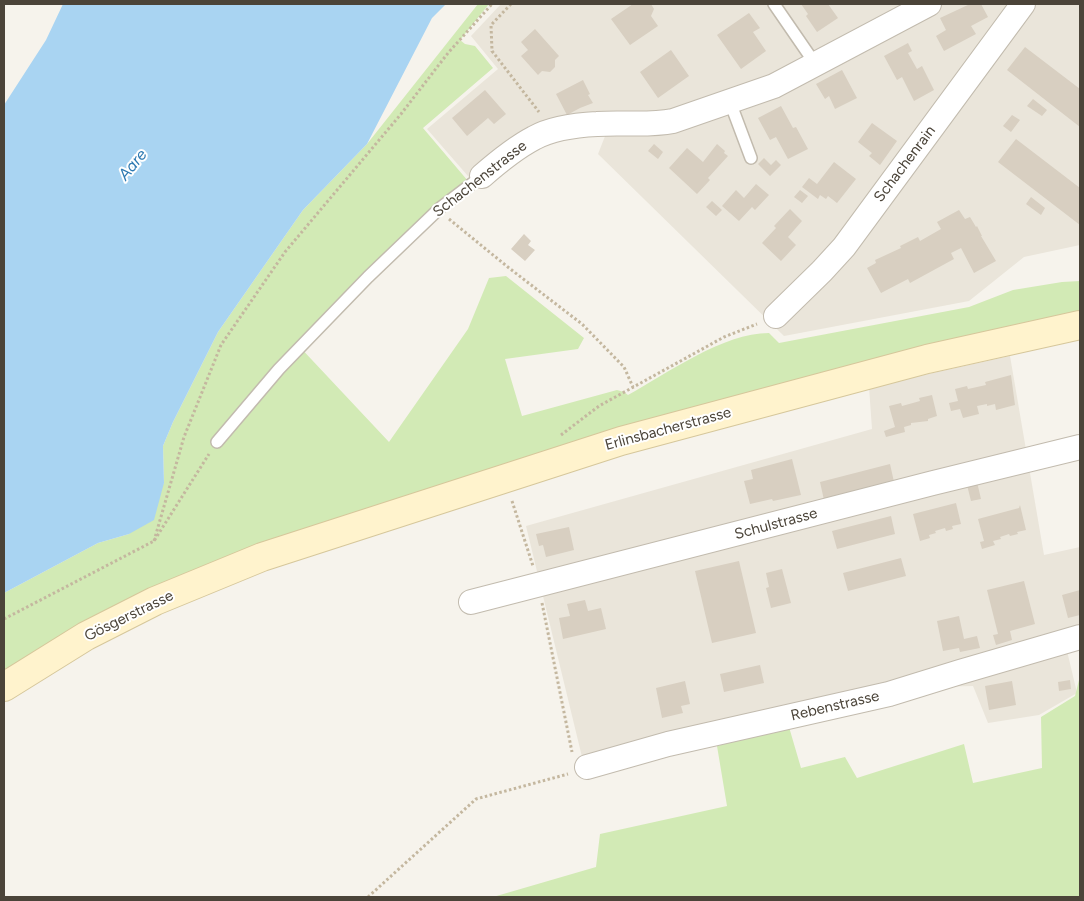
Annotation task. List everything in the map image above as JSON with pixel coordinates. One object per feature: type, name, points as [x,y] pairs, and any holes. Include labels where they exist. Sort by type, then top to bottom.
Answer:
[{"type":"main road","name":"Erlinsbacherstrasse","points":[[262,558],[621,441],[927,360],[1080,325]]},
{"type":"main road","name":"Gösgerstrasse","points":[[4,687],[86,636],[155,601],[262,558]]},
{"type":"street","name":"Schachenstrasse","points":[[482,176],[511,152],[535,137],[554,131],[598,124],[659,124],[673,121],[774,86],[929,4]]},
{"type":"street","name":"Schachenrain","points":[[776,316],[822,271],[844,246],[1023,4]]},
{"type":"street","name":"Schulstrasse","points":[[471,602],[1080,447]]},
{"type":"street","name":"Rebenstrasse","points":[[582,769],[668,744],[888,694],[1080,637]]},
{"type":"lane","points":[[774,4],[816,65]]},
{"type":"lane","points":[[730,102],[751,158]]},
{"type":"lane","name":"Schachenstrasse","points":[[217,442],[293,355],[368,277],[440,208],[482,176]]},
{"type":"path","points":[[154,541],[184,437],[221,345],[285,252],[401,114],[448,53],[492,4]]},
{"type":"path","points":[[511,4],[491,25],[492,51],[554,131]]},
{"type":"path","points":[[440,208],[453,224],[582,324],[624,367],[633,387]]},
{"type":"path","points":[[554,440],[599,406],[633,387],[724,337],[776,316]]},
{"type":"path","points":[[4,619],[154,541],[217,442]]},
{"type":"path","points":[[368,897],[476,798],[582,769],[539,584],[504,478]]},
{"type":"shaded area","points":[[501,4],[1080,4],[1080,245],[1024,257],[969,301],[784,336],[598,154],[613,116],[537,123],[474,183],[427,129],[498,69],[471,36]]},
{"type":"shaded area","points":[[1010,356],[1044,555],[1080,547],[1080,629],[1063,634],[1077,693],[1039,715],[988,723],[973,686],[933,687],[583,761],[526,526],[872,429],[869,387]]},
{"type":"green space","points":[[478,4],[489,4],[460,40],[465,44],[475,46],[493,68],[423,128],[468,181],[410,229],[297,344],[389,442],[468,329],[489,278],[506,276],[584,338],[578,349],[505,359],[522,416],[617,390],[628,395],[696,356],[733,340],[751,335],[769,333],[779,343],[969,307],[1013,290],[1080,281],[1080,317],[269,549],[4,680],[4,593],[98,543],[129,534],[164,483],[163,446],[218,332],[303,210],[367,144]]},
{"type":"green space","points":[[1080,676],[1080,897],[493,897],[596,867],[600,834],[727,806],[717,746],[789,727],[801,768],[845,757],[857,778],[964,744],[973,783],[1042,768],[1041,717],[1075,696]]},
{"type":"water","name":"Aare","points":[[63,4],[446,4],[432,18],[367,144],[303,210],[218,332],[163,446],[164,483],[154,520],[129,534],[98,543],[4,593],[4,105],[46,40]]},
{"type":"building","points":[[633,4],[651,4],[654,9],[651,16],[658,26],[630,45],[611,19]]},
{"type":"building","points":[[801,4],[828,4],[838,18],[817,32],[806,16],[808,14]]},
{"type":"building","points":[[970,4],[981,4],[988,17],[971,26],[976,34],[944,51],[936,36],[946,30],[940,18]]},
{"type":"building","points":[[749,13],[760,28],[753,32],[766,51],[741,69],[717,35]]},
{"type":"building","points":[[535,29],[559,56],[555,60],[555,67],[550,72],[542,71],[538,75],[521,56],[528,50],[521,42]]},
{"type":"building","points":[[908,43],[912,51],[908,53],[917,69],[922,66],[934,90],[914,101],[902,77],[897,80],[884,56]]},
{"type":"building","points":[[1025,47],[1080,89],[1080,127],[1007,70]]},
{"type":"building","points":[[671,50],[689,76],[658,98],[640,72]]},
{"type":"building","points":[[842,70],[857,98],[835,109],[829,96],[825,99],[816,84]]},
{"type":"building","points":[[583,80],[593,103],[567,115],[556,94]]},
{"type":"building","points":[[485,90],[506,114],[494,124],[488,118],[467,136],[452,118]]},
{"type":"building","points":[[1033,99],[1047,110],[1042,116],[1027,106]]},
{"type":"building","points":[[781,106],[793,128],[796,127],[808,149],[788,159],[776,137],[770,140],[758,118]]},
{"type":"building","points":[[1012,115],[1020,120],[1011,132],[1003,126]]},
{"type":"building","points":[[872,123],[897,141],[880,165],[869,156],[872,153],[858,142]]},
{"type":"building","points":[[1016,139],[1080,188],[1080,225],[998,162]]},
{"type":"building","points":[[654,144],[663,152],[658,159],[648,151]]},
{"type":"building","points":[[717,144],[728,156],[708,178],[710,180],[697,194],[669,168],[687,148],[703,162]]},
{"type":"building","points":[[764,158],[771,165],[776,160],[781,165],[770,176],[758,164]]},
{"type":"building","points":[[834,162],[856,179],[837,203],[828,196],[826,199],[820,195],[818,199],[802,187],[809,178],[817,184]]},
{"type":"building","points":[[756,184],[769,195],[755,210],[752,207],[739,221],[722,206],[736,190],[744,198]]},
{"type":"building","points":[[800,190],[808,196],[802,203],[794,197]]},
{"type":"building","points":[[1031,197],[1045,208],[1041,215],[1026,204]]},
{"type":"building","points":[[712,201],[722,210],[716,216],[706,207]]},
{"type":"building","points":[[790,209],[802,221],[788,237],[796,245],[781,261],[762,243],[776,228],[774,226]]},
{"type":"building","points":[[959,210],[965,219],[970,217],[977,226],[996,261],[974,273],[961,248],[951,253],[954,259],[910,283],[908,279],[881,293],[867,268],[876,263],[875,260],[901,248],[900,246],[918,237],[920,241],[941,229],[937,222]]},
{"type":"building","points":[[524,234],[531,241],[528,245],[535,250],[525,261],[511,249]]},
{"type":"building","points":[[1011,375],[1015,405],[996,410],[995,404],[977,406],[979,414],[963,418],[960,409],[951,411],[949,403],[958,401],[955,389],[967,386],[968,389],[986,385],[985,382]]},
{"type":"building","points":[[932,395],[937,416],[928,419],[928,421],[911,423],[911,425],[904,427],[905,432],[886,437],[884,431],[895,427],[889,406],[901,403],[902,406],[920,401],[919,398]]},
{"type":"building","points":[[792,459],[801,495],[750,504],[744,481],[753,479],[751,470]]},
{"type":"building","points":[[890,464],[894,482],[824,500],[820,482]]},
{"type":"building","points":[[977,482],[981,499],[971,501],[967,485]]},
{"type":"building","points":[[956,503],[961,524],[952,526],[953,529],[946,531],[945,528],[935,531],[936,533],[929,535],[930,538],[920,541],[913,514]]},
{"type":"building","points":[[1020,505],[1026,530],[1017,532],[1018,534],[1000,537],[1001,539],[993,541],[995,545],[982,549],[980,542],[984,541],[978,519],[1019,508]]},
{"type":"building","points":[[891,516],[895,534],[837,549],[832,531]]},
{"type":"building","points":[[569,527],[574,550],[546,557],[543,545],[539,546],[536,534]]},
{"type":"building","points":[[901,558],[906,576],[848,591],[843,573]]},
{"type":"building","points":[[739,561],[756,633],[712,643],[695,571]]},
{"type":"building","points":[[782,569],[791,603],[771,608],[766,588],[769,587],[766,573]]},
{"type":"building","points":[[1024,581],[1035,624],[1010,631],[1012,640],[996,645],[993,635],[998,634],[987,590]]},
{"type":"building","points":[[1080,590],[1080,615],[1068,618],[1062,595]]},
{"type":"building","points":[[585,600],[588,611],[601,608],[606,629],[563,639],[559,618],[570,616],[567,604]]},
{"type":"building","points":[[959,616],[964,639],[977,636],[980,648],[960,652],[959,648],[943,651],[937,621]]},
{"type":"building","points":[[760,665],[764,683],[724,692],[720,674]]},
{"type":"building","points":[[1070,680],[1071,689],[1059,691],[1058,682]]},
{"type":"building","points":[[685,681],[690,704],[681,706],[683,713],[662,718],[656,688]]},
{"type":"building","points":[[1012,681],[1016,705],[989,710],[985,686]]}]
